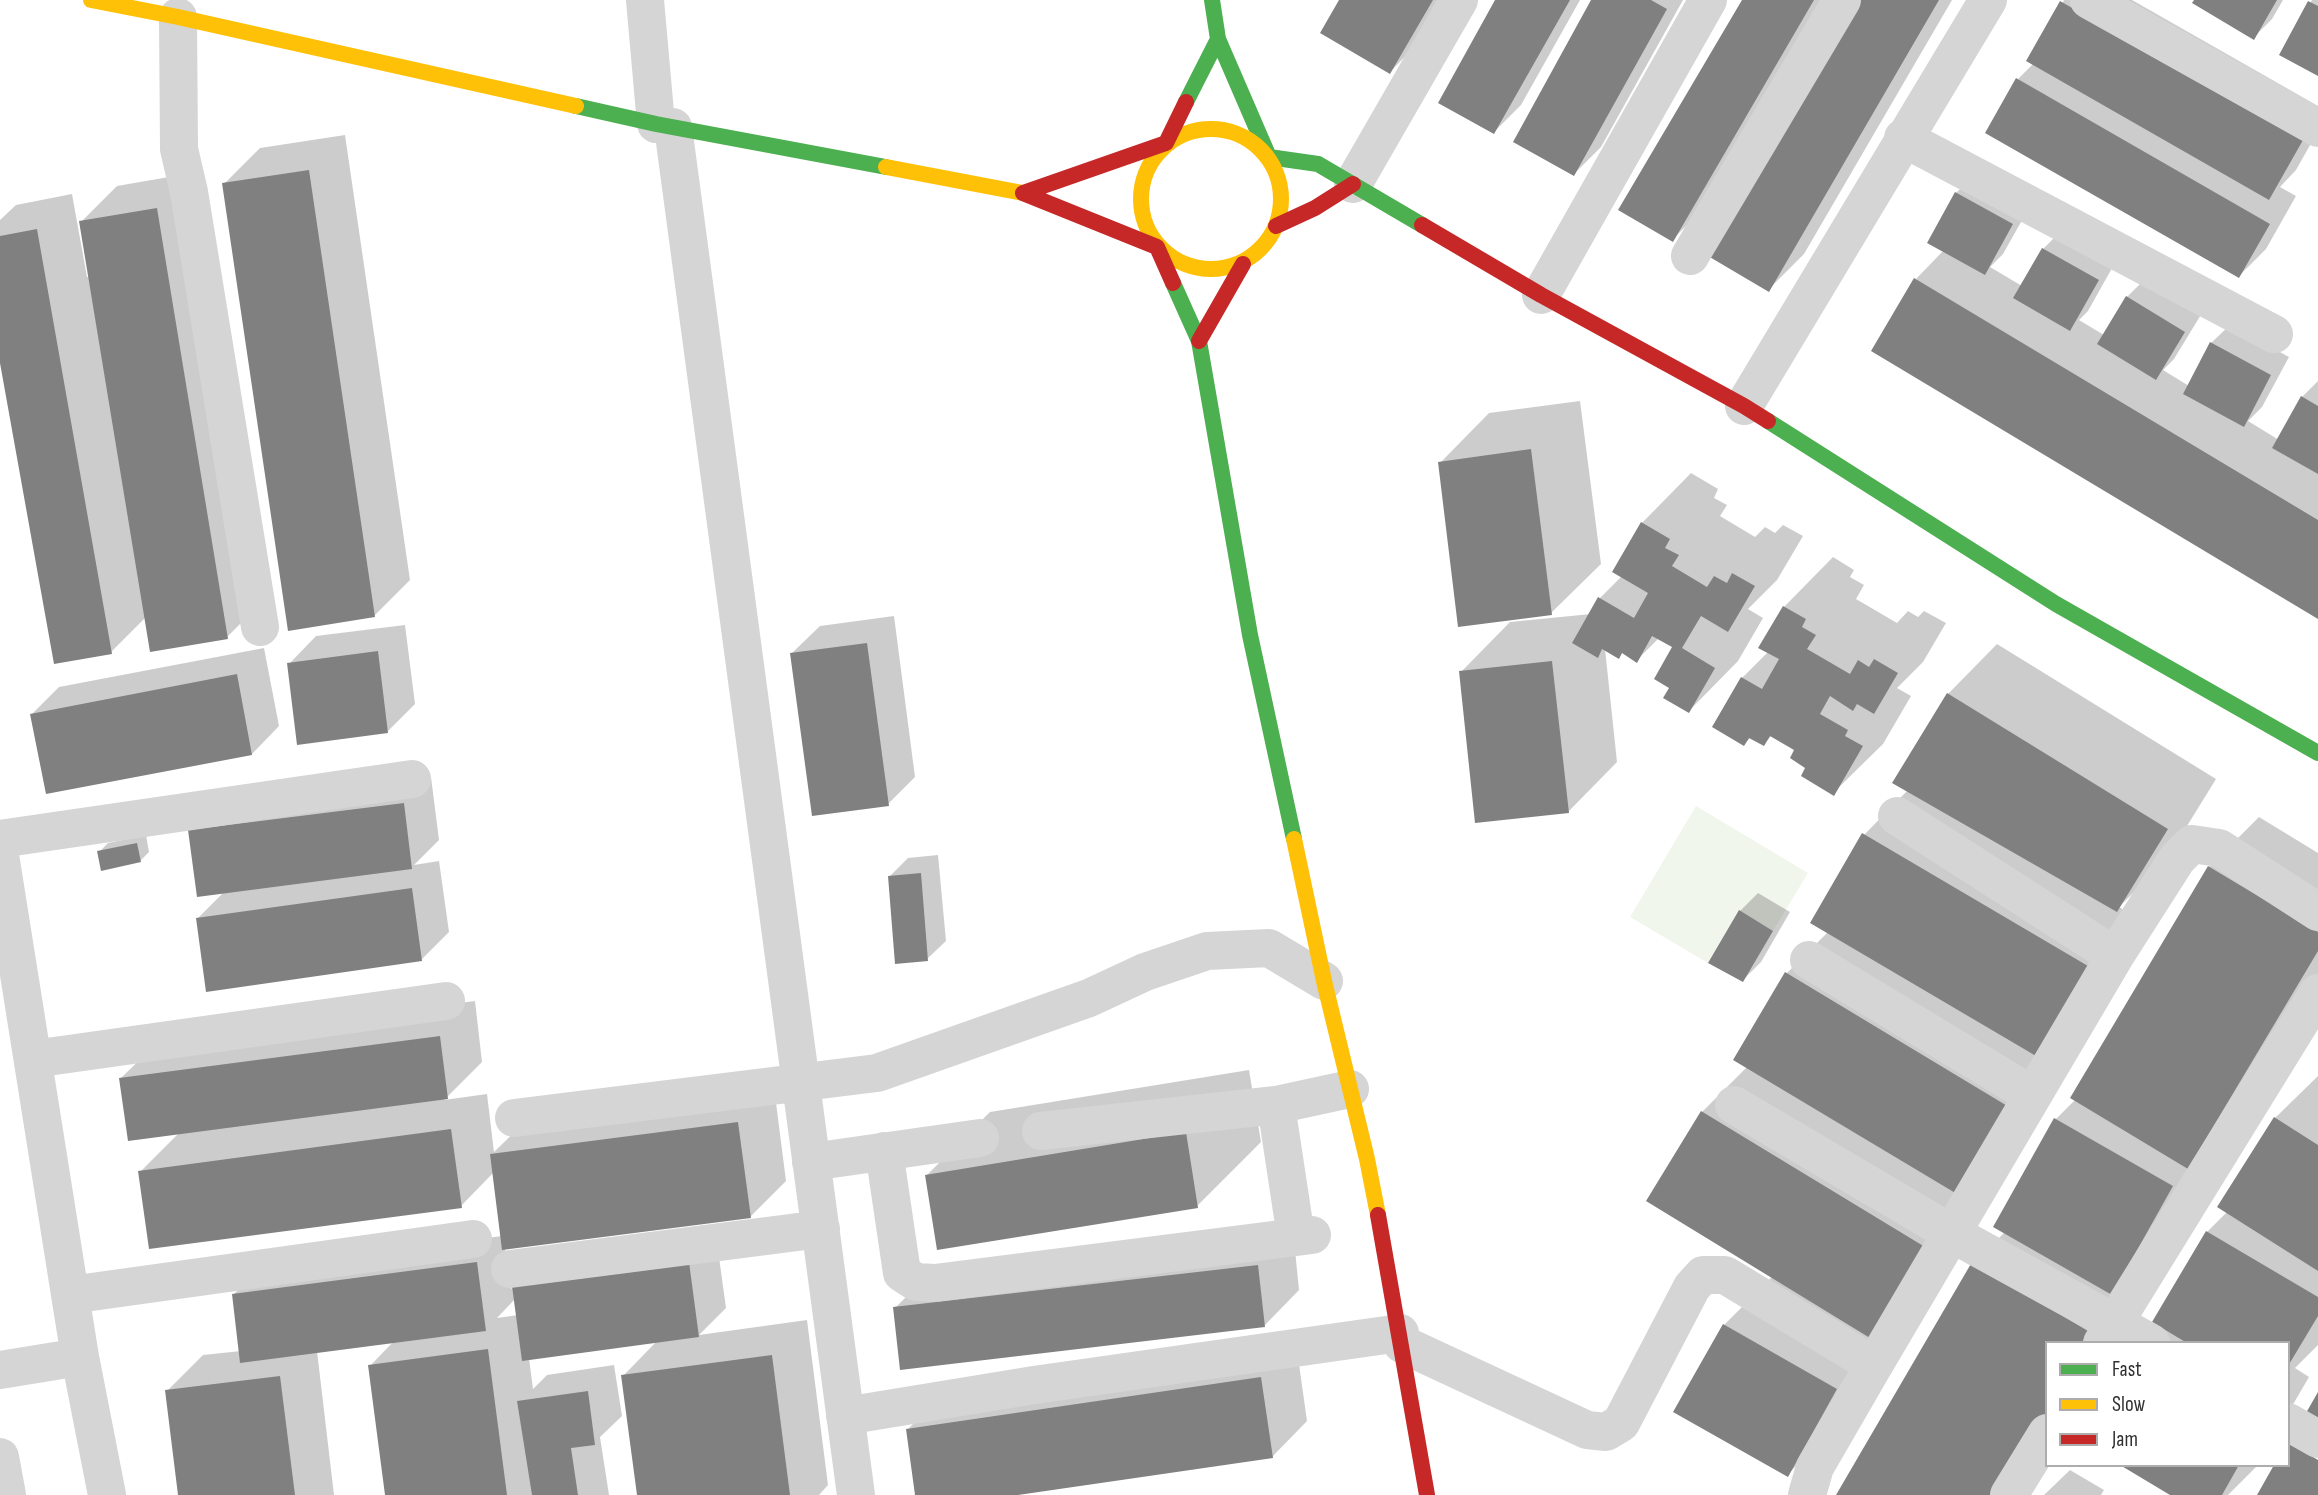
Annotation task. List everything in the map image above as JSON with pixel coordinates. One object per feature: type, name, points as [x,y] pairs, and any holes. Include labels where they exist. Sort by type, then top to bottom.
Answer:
[{"type":"street","points":[[90,0],[178,17],[664,126],[1023,192],[1157,247],[1175,260],[1198,268],[1222,268],[1243,264]]},
{"type":"street","points":[[645,0],[801,1082],[856,1495]]},
{"type":"street","points":[[1199,341],[1243,264],[1263,246],[1276,226],[1280,202],[1277,178],[1218,39],[1212,0]]},
{"type":"street","points":[[1276,226],[1315,208],[1353,184],[1459,0]]},
{"type":"street","points":[[1541,295],[1708,0]]},
{"type":"street","points":[[1690,256],[1842,0]]},
{"type":"street","points":[[1744,406],[1988,0]]},
{"type":"street","points":[[2089,0],[2318,128]]},
{"type":"street","points":[[178,17],[179,149],[189,192],[260,627]]},
{"type":"street","points":[[1218,39],[1166,143],[1153,160],[1144,180],[1141,202],[1145,224],[1199,341],[1250,635],[1324,981],[1367,1158],[1401,1338],[1419,1494]]},
{"type":"street","points":[[1023,192],[1188,133],[1210,130],[1232,132],[1269,157],[1318,164],[1541,295],[1744,406],[2056,604],[2318,753]]},
{"type":"street","points":[[1903,138],[2274,334]]},
{"type":"street","points":[[0,839],[412,779]]},
{"type":"street","points":[[1897,816],[2115,956]]},
{"type":"street","points":[[1807,1495],[1815,1467],[1874,1365],[2115,956],[2177,859],[2192,844],[2219,848],[2318,912]]},
{"type":"street","points":[[0,855],[80,1357],[107,1495]]},
{"type":"street","points":[[514,1118],[877,1073],[1089,998],[1145,972],[1207,951],[1269,948],[1324,981]]},
{"type":"street","points":[[1809,960],[2032,1095]]},
{"type":"street","points":[[2108,1332],[2318,993]]},
{"type":"street","points":[[33,1059],[446,1001]]},
{"type":"street","points":[[1041,1131],[1276,1105],[1350,1089]]},
{"type":"street","points":[[884,1152],[902,1273],[916,1282],[935,1283],[1304,1236],[1276,1105]]},
{"type":"street","points":[[1734,1105],[1951,1233],[2108,1332],[2143,1341]]},
{"type":"street","points":[[811,1161],[980,1138]]},
{"type":"street","points":[[510,1269],[821,1229]]},
{"type":"street","points":[[70,1295],[473,1240]]},
{"type":"street","points":[[845,1416],[1034,1385],[1401,1338],[1587,1430],[1606,1432],[1621,1423],[1692,1287],[1703,1275],[1725,1275],[1874,1365]]},
{"type":"street","points":[[0,1370],[80,1357]]},
{"type":"street","points":[[2290,1423],[2318,1439]]},
{"type":"street","points":[[2018,1492],[2045,1437]]},
{"type":"street","points":[[0,1457],[7,1495]]},
{"type":"shaded area","points":[[1696,806],[1808,873],[1773,931],[1738,911],[1708,963],[1630,917]]},
{"type":"building","points":[[1339,0],[1433,0],[1390,74],[1320,33]]},
{"type":"building","points":[[1495,0],[1570,0],[1494,134],[1438,103]]},
{"type":"building","points":[[1591,0],[1651,0],[1667,9],[1574,176],[1513,142]]},
{"type":"building","points":[[1742,0],[1814,0],[1673,242],[1618,210]]},
{"type":"building","points":[[1857,0],[1939,0],[1769,292],[1708,256]]},
{"type":"building","points":[[2194,0],[2277,0],[2254,40],[2192,3]]},
{"type":"building","points":[[2060,1],[2303,140],[2269,200],[2026,61]]},
{"type":"building","points":[[2308,1],[2318,6],[2318,76],[2279,55]]},
{"type":"building","points":[[2016,78],[2270,224],[2239,278],[1985,133]]},
{"type":"building","points":[[309,170],[375,617],[288,631],[222,183]]},
{"type":"building","points":[[1955,192],[2013,224],[1985,275],[1927,243]]},
{"type":"building","points":[[157,208],[228,639],[150,652],[79,221]]},
{"type":"building","points":[[37,229],[112,654],[54,664],[0,363],[0,236]]},
{"type":"building","points":[[2042,248],[2099,280],[2070,331],[2013,298]]},
{"type":"building","points":[[1914,278],[2318,520],[2318,619],[1871,351]]},
{"type":"building","points":[[2126,296],[2185,332],[2156,380],[2097,344]]},
{"type":"building","points":[[2210,342],[2271,375],[2244,427],[2183,394]]},
{"type":"building","points":[[2301,396],[2318,406],[2318,474],[2272,448]]},
{"type":"building","points":[[1531,449],[1552,615],[1458,627],[1438,462]]},
{"type":"building","points":[[1641,522],[1670,539],[1665,548],[1679,555],[1672,566],[1707,587],[1714,576],[1727,583],[1732,573],[1755,586],[1728,632],[1701,616],[1682,648],[1715,668],[1689,713],[1663,698],[1669,688],[1654,679],[1672,647],[1652,636],[1637,663],[1622,653],[1619,659],[1602,649],[1598,658],[1572,643],[1598,597],[1634,618],[1648,593],[1612,572]]},
{"type":"building","points":[[1783,606],[1806,619],[1802,627],[1816,635],[1807,649],[1850,674],[1858,660],[1869,667],[1874,659],[1898,673],[1874,714],[1857,704],[1853,711],[1830,696],[1820,714],[1848,730],[1845,736],[1863,746],[1834,796],[1801,776],[1805,768],[1790,758],[1794,750],[1770,736],[1764,746],[1749,738],[1744,746],[1712,727],[1741,677],[1762,689],[1779,659],[1758,648]]},
{"type":"building","points":[[867,643],[889,806],[812,816],[790,653]]},
{"type":"building","points":[[378,651],[388,733],[297,745],[287,663]]},
{"type":"building","points":[[1552,661],[1569,813],[1475,823],[1459,671]]},
{"type":"building","points":[[237,674],[252,755],[46,794],[30,714]]},
{"type":"building","points":[[1947,693],[2168,829],[2117,912],[1892,783]]},
{"type":"building","points":[[404,803],[412,869],[197,897],[188,830]]},
{"type":"building","points":[[1862,833],[2088,966],[2036,1056],[1810,923]]},
{"type":"building","points":[[137,843],[141,862],[101,871],[97,851]]},
{"type":"building","points":[[2208,866],[2318,932],[2318,951],[2188,1169],[2070,1098]]},
{"type":"building","points":[[921,873],[928,961],[895,964],[888,876]]},
{"type":"building","points":[[412,888],[422,961],[206,992],[196,918]]},
{"type":"building","points":[[1739,910],[1773,931],[1743,982],[1708,963]]},
{"type":"building","points":[[1785,972],[2009,1107],[1957,1194],[1733,1060]]},
{"type":"building","points":[[440,1036],[448,1099],[128,1141],[119,1078]]},
{"type":"building","points":[[1701,1111],[1925,1247],[1870,1338],[1646,1201]]},
{"type":"building","points":[[2274,1117],[2318,1145],[2318,1271],[2217,1207]]},
{"type":"building","points":[[2054,1118],[2173,1186],[2112,1295],[1993,1227]]},
{"type":"building","points":[[738,1122],[751,1218],[502,1250],[490,1154]]},
{"type":"building","points":[[451,1129],[462,1208],[149,1249],[138,1171]]},
{"type":"building","points":[[1186,1132],[1198,1208],[937,1250],[925,1175]]},
{"type":"building","points":[[2206,1231],[2318,1297],[2318,1316],[2290,1363],[2290,1341],[2184,1341],[2152,1322]]},
{"type":"building","points":[[477,1262],[486,1331],[240,1363],[232,1294]]},
{"type":"building","points":[[689,1262],[699,1337],[522,1361],[512,1286]]},
{"type":"building","points":[[1972,1262],[2093,1334],[2089,1341],[2045,1341],[2045,1417],[1999,1495],[1836,1495]]},
{"type":"building","points":[[1258,1265],[1265,1327],[900,1370],[893,1307]]},
{"type":"building","points":[[1723,1324],[1837,1389],[1788,1477],[1673,1412]]},
{"type":"building","points":[[488,1349],[507,1495],[385,1495],[368,1365]]},
{"type":"building","points":[[772,1355],[790,1495],[637,1495],[621,1375]]},
{"type":"building","points":[[280,1376],[295,1495],[178,1495],[165,1390]]},
{"type":"building","points":[[1261,1377],[1273,1458],[1018,1495],[915,1495],[906,1429]]},
{"type":"building","points":[[588,1391],[595,1445],[571,1448],[578,1495],[532,1495],[517,1401]]},
{"type":"building","points":[[2318,1392],[2318,1419],[2306,1413]]},
{"type":"building","points":[[2290,1443],[2318,1460],[2318,1495],[2257,1495],[2273,1467],[2290,1467]]},
{"type":"building","points":[[2123,1467],[2238,1467],[2222,1495],[2170,1495]]},
{"type":"traffic: fast","points":[[1212,0],[1218,39]]},
{"type":"traffic: fast","points":[[1186,102],[1218,39],[1269,157],[1318,164],[1422,225]]},
{"type":"traffic: fast","points":[[576,106],[656,124],[886,167]]},
{"type":"traffic: fast","points":[[1173,283],[1199,341],[1250,635],[1294,839]]},
{"type":"traffic: fast","points":[[1768,421],[2056,604],[2318,753]]},
{"type":"traffic: slow","points":[[91,0],[576,106]]},
{"type":"traffic: slow","points":[[1211,129],[1238,135],[1260,150],[1275,172],[1281,199],[1275,226],[1260,248],[1238,263],[1211,269],[1184,263],[1162,248],[1147,226],[1141,199],[1147,172],[1162,150],[1184,135],[1211,129]]},
{"type":"traffic: slow","points":[[886,167],[1023,193]]},
{"type":"traffic: slow","points":[[1294,839],[1378,1215]]},
{"type":"traffic: jam","points":[[1173,283],[1157,247],[1023,193],[1166,143],[1186,102]]},
{"type":"traffic: jam","points":[[1276,226],[1315,208],[1353,184]]},
{"type":"traffic: jam","points":[[1422,225],[1541,295],[1768,421]]},
{"type":"traffic: jam","points":[[1199,341],[1243,264]]},
{"type":"traffic: jam","points":[[1378,1215],[1427,1495]]}]
